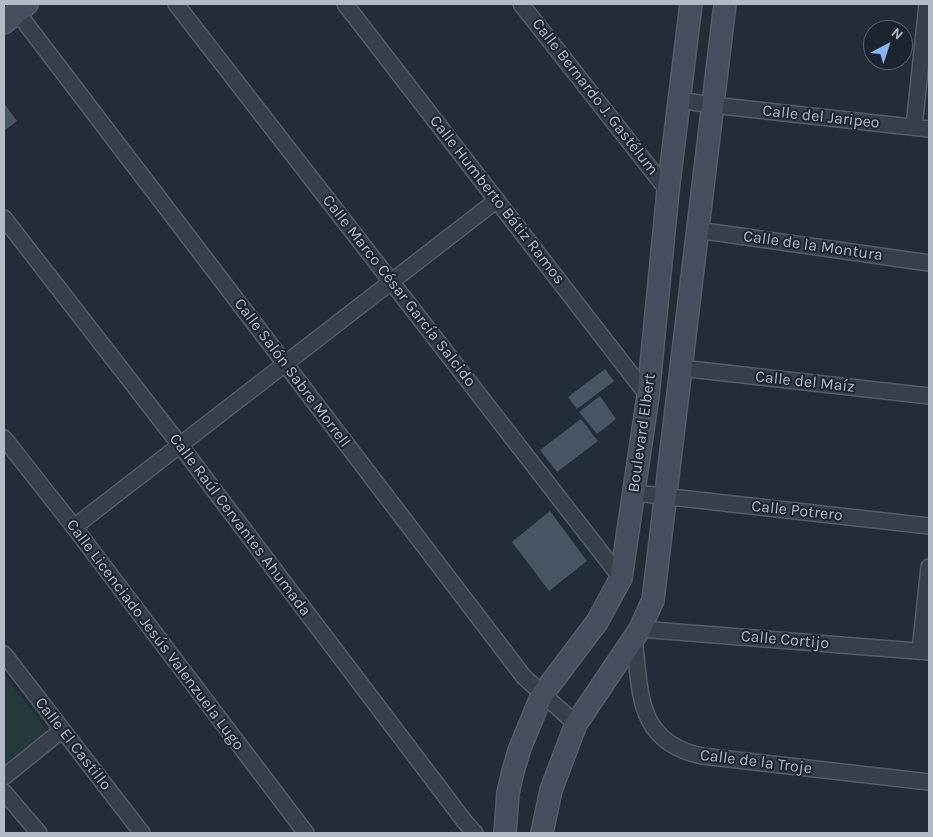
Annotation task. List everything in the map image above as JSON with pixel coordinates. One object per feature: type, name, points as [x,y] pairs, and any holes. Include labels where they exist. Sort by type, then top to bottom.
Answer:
[{"type":"street","name":"Calle Marco César García Salcido","points":[[176,4],[621,578]]},
{"type":"street","name":"Calle Humberto Bátiz Ramos","points":[[345,4],[648,396]]},
{"type":"street","name":"Calle Bernardo J. Gastélum","points":[[522,4],[668,191]]},
{"type":"street","name":"Boulevard Elbert","points":[[505,833],[508,793],[513,771],[520,748],[542,695],[597,622],[621,578],[648,396],[668,191],[691,4]]},
{"type":"street","name":"Boulevard Elbert","points":[[542,833],[551,790],[576,724],[637,634],[652,600],[725,4]]},
{"type":"street","points":[[922,128],[927,4]]},
{"type":"street","name":"Calle Salón Sabre Morrell","points":[[16,13],[509,659],[542,695],[576,724]]},
{"type":"street","name":"Calle del Jaripeo","points":[[678,100],[922,128]]},
{"type":"street","points":[[74,527],[497,200]]},
{"type":"street","name":"Calle Raúl Cervantes Ahumada","points":[[4,218],[180,445],[465,822],[476,833]]},
{"type":"street","name":"Calle de la Montura","points":[[697,230],[929,263]]},
{"type":"street","name":"Calle del Maíz","points":[[681,368],[929,396]]},
{"type":"street","name":"Calle Licenciado Jesús Valenzuela Lugo","points":[[4,438],[74,527],[306,833]]},
{"type":"street","name":"Calle Potrero","points":[[635,493],[929,526]]},
{"type":"street","points":[[924,652],[929,567]]},
{"type":"street","name":"Calle Cortijo","points":[[637,634],[924,652]]},
{"type":"street","name":"Calle de la Troje","points":[[637,634],[645,713],[661,737],[671,746],[685,753],[702,756],[929,782]]},
{"type":"street","name":"Calle El Castillo","points":[[4,654],[142,833]]},
{"type":"street","points":[[4,777],[62,730]]},
{"type":"street","points":[[4,792],[39,833]]},
{"type":"green space","points":[[4,675],[51,735],[4,768]]},
{"type":"building","points":[[4,103],[17,121],[4,131]]},
{"type":"building","points":[[605,369],[614,381],[577,409],[568,397]]},
{"type":"building","points":[[600,396],[616,419],[597,434],[579,412]]},
{"type":"building","points":[[581,419],[598,441],[557,472],[540,450]]},
{"type":"building","points":[[550,511],[587,561],[549,591],[512,542]]}]
